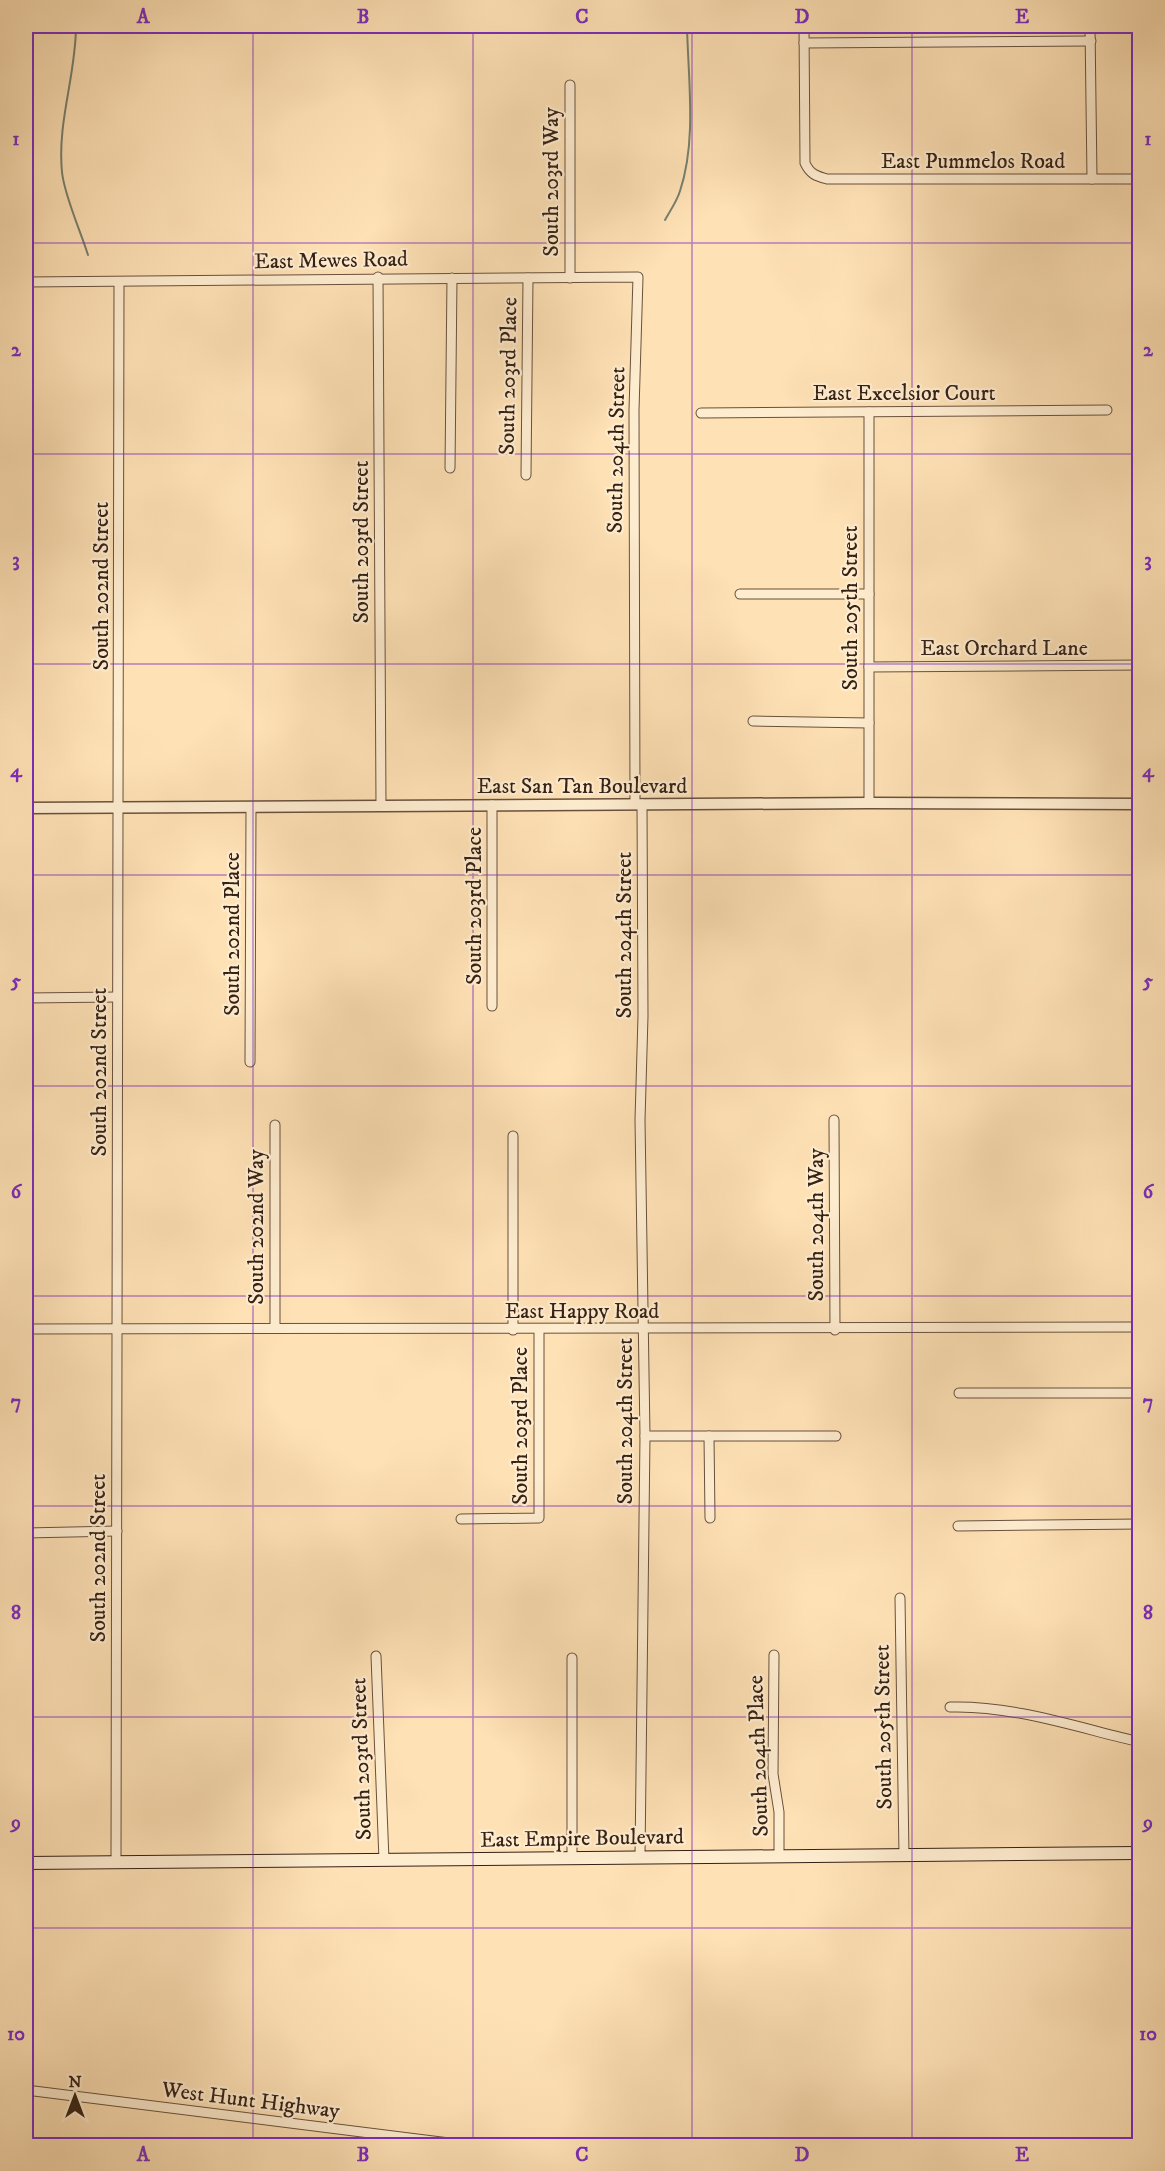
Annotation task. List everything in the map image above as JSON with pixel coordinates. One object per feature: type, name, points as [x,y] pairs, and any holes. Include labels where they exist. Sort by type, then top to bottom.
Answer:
[{"type":"main road","name":"East Empire Boulevard","points":[[26,1863],[1140,1853]]},
{"type":"street","points":[[804,26],[804,43],[1091,42]]},
{"type":"street","points":[[1090,26],[1092,179]]},
{"type":"street","name":"East Pummelos Road","points":[[804,43],[805,164],[808,171],[827,179],[1140,179]]},
{"type":"street","name":"South 203rd Way","points":[[570,86],[570,278]]},
{"type":"street","name":"East Mewes Road","points":[[26,282],[378,277],[638,277]]},
{"type":"street","name":"South 203rd Street","points":[[378,277],[381,806]]},
{"type":"street","name":"South 204th Street","points":[[638,277],[634,410],[643,1016],[640,1120],[645,1436],[640,1857]]},
{"type":"street","points":[[450,468],[452,278]]},
{"type":"street","name":"South 203rd Place","points":[[526,475],[528,278]]},
{"type":"street","name":"South 202nd Street","points":[[116,1863],[117,997],[120,807],[119,282]]},
{"type":"street","name":"East Excelsior Court","points":[[701,413],[1107,410]]},
{"type":"street","name":"South 205th Street","points":[[869,412],[869,803]]},
{"type":"street","points":[[740,594],[869,594]]},
{"type":"street","name":"East Orchard Lane","points":[[869,667],[1140,665]]},
{"type":"street","points":[[753,721],[869,723]]},
{"type":"street","name":"East San Tan Boulevard","points":[[26,808],[869,803],[1140,804]]},
{"type":"street","name":"South 203rd Place","points":[[492,805],[492,1006]]},
{"type":"street","name":"South 202nd Place","points":[[250,1062],[251,807]]},
{"type":"street","points":[[26,998],[117,997]]},
{"type":"street","name":"South 204th Way","points":[[834,1120],[836,1330]]},
{"type":"street","name":"South 202nd Way","points":[[275,1125],[275,1328]]},
{"type":"street","name":"South 203rd Place","points":[[513,1136],[513,1330]]},
{"type":"street","name":"East Happy Road","points":[[26,1329],[836,1330],[1140,1327]]},
{"type":"street","name":"South 203rd Place","points":[[461,1519],[539,1518],[539,1329]]},
{"type":"street","points":[[959,1393],[1140,1393]]},
{"type":"street","points":[[645,1436],[836,1436]]},
{"type":"street","points":[[709,1436],[710,1518]]},
{"type":"street","points":[[958,1526],[1140,1524]]},
{"type":"street","points":[[26,1533],[117,1531]]},
{"type":"street","name":"South 205th Street","points":[[900,1598],[904,1855]]},
{"type":"street","name":"South 204th Place","points":[[774,1655],[773,1774],[779,1812],[779,1856]]},
{"type":"street","name":"South 203rd Street","points":[[376,1656],[384,1860]]},
{"type":"street","points":[[572,1658],[572,1858]]},
{"type":"street","points":[[950,1707],[971,1706],[1027,1716],[1140,1742]]},
{"type":"street","name":"West Hunt Highway","points":[[26,2090],[472,2145]]},
{"type":"waterway","points":[[76,26],[61,153],[63,181],[88,255]]},
{"type":"waterway","points":[[665,220],[680,191],[688,151],[690,109],[687,26]]}]
